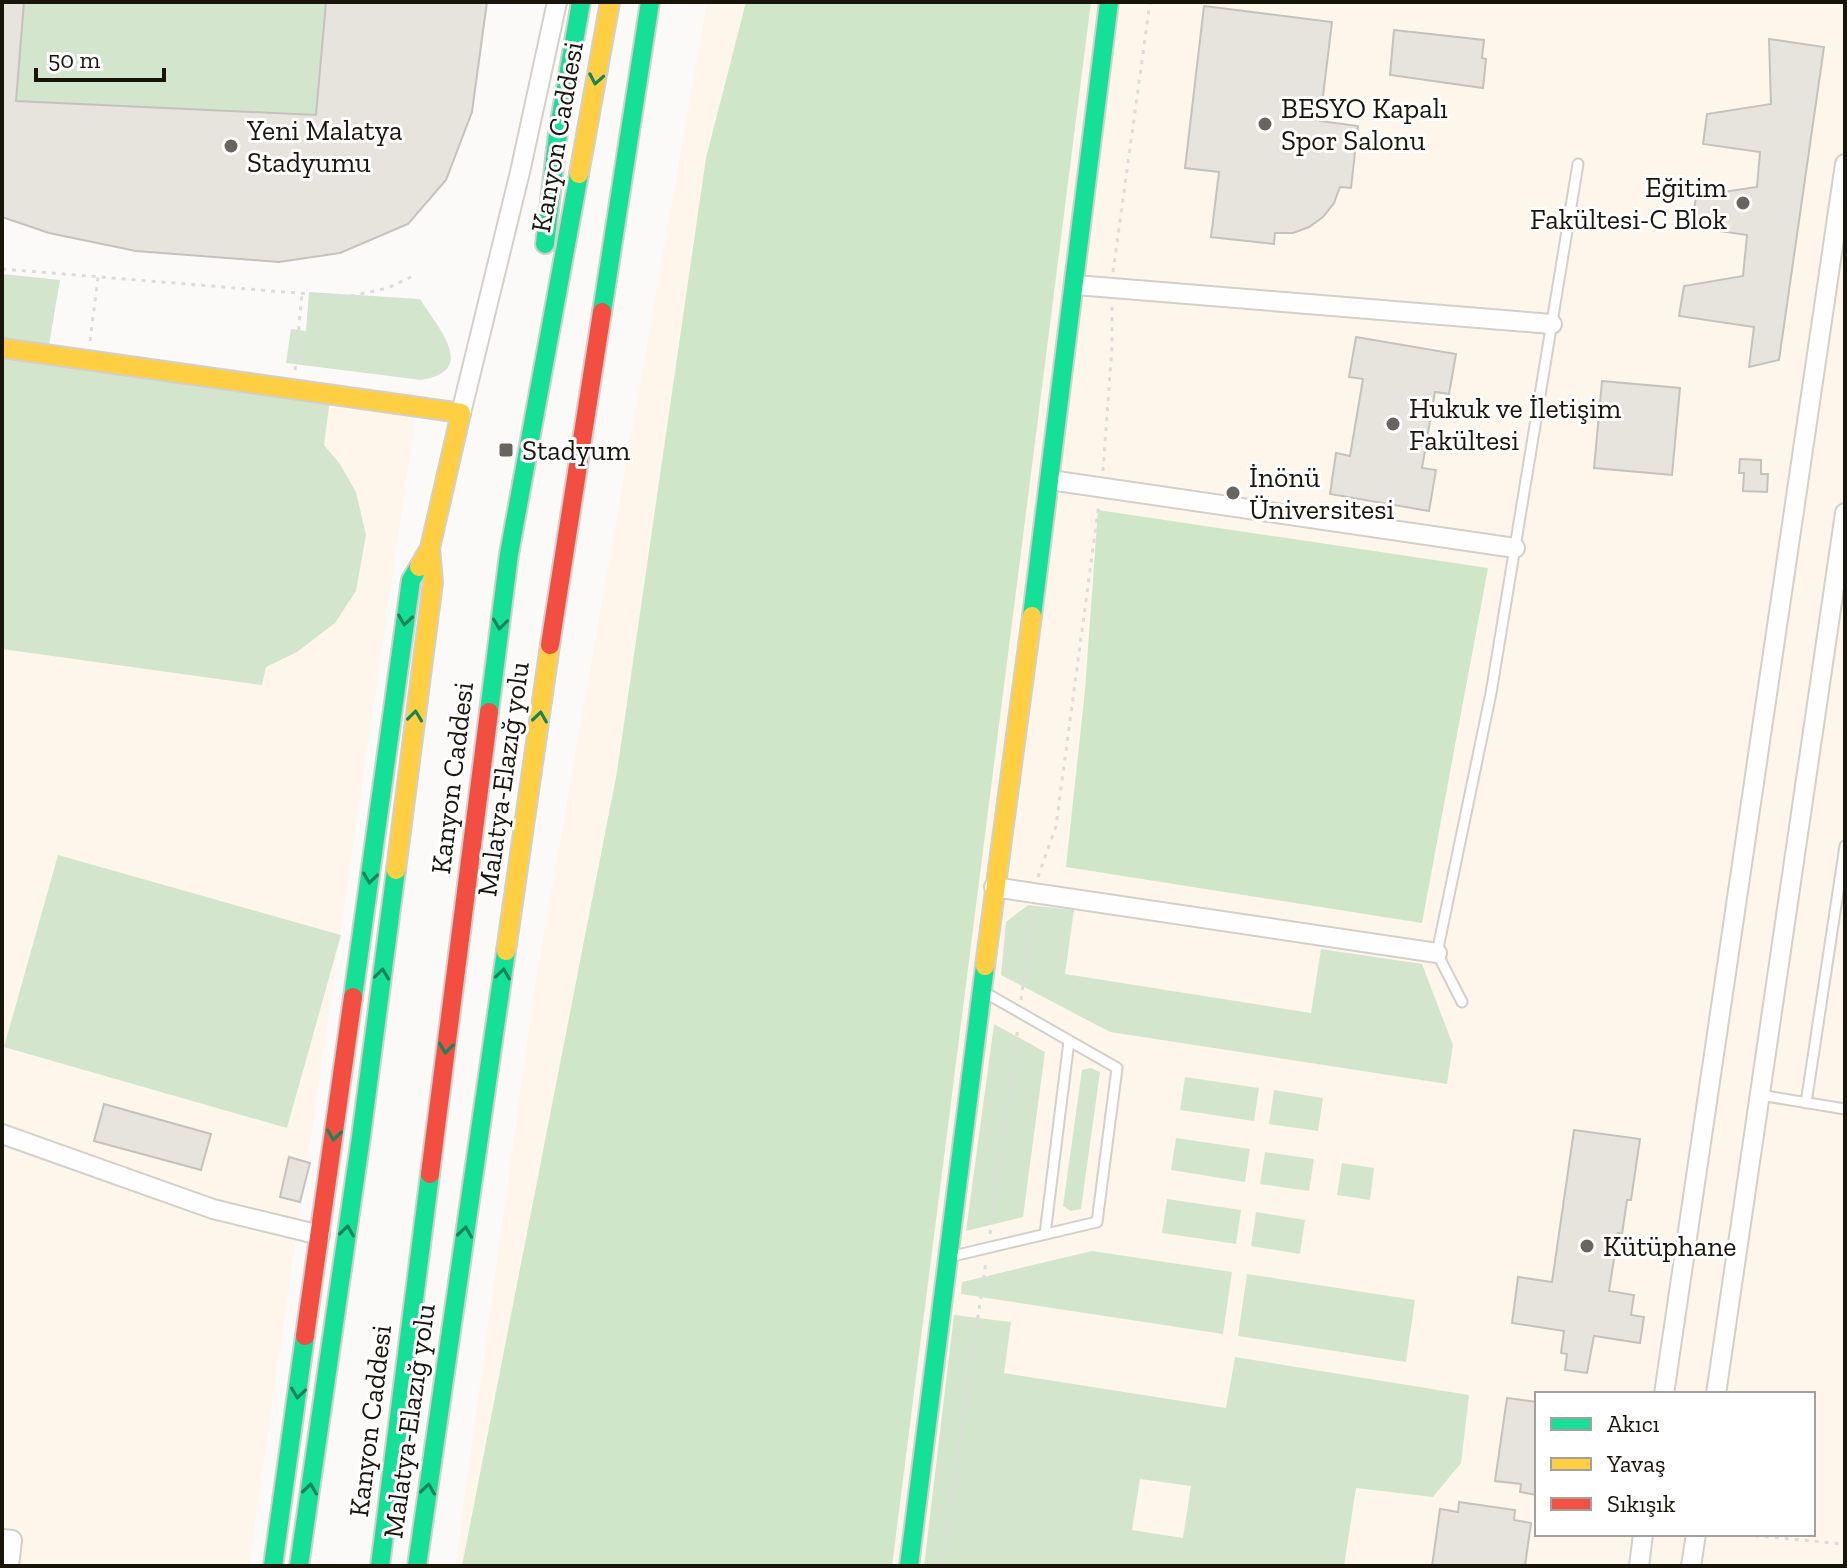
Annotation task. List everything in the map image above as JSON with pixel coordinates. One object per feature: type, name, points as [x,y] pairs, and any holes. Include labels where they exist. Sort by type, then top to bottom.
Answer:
[{"type":"main road","points":[[544,255],[558,133],[581,2]]},
{"type":"main road","name":"Kanyon Caddesi","points":[[380,1566],[511,546],[610,2]]},
{"type":"main road","name":"Malatya-Elazığ yolu","points":[[417,1566],[559,586],[652,2]]},
{"type":"main road","points":[[909,1566],[980,990],[1076,285],[1109,2]]},
{"type":"main road","points":[[511,546],[540,286]]},
{"type":"main road","points":[[2,348],[461,413],[430,548],[411,580],[273,1566]]},
{"type":"main road","points":[[299,1566],[361,1137],[433,582],[430,548]]},
{"type":"street","points":[[461,413],[520,172],[557,2]]},
{"type":"street","points":[[1664,1392],[1845,164]]},
{"type":"street","points":[[1076,285],[1552,324]]},
{"type":"street","points":[[1050,480],[1515,548]]},
{"type":"street","points":[[1716,1392],[1845,513]]},
{"type":"street","points":[[994,887],[1437,953]]},
{"type":"street","points":[[2,1134],[213,1209],[320,1235]]},
{"type":"street","points":[[1639,1566],[1643,1536]]},
{"type":"street","points":[[1691,1566],[1696,1536]]},
{"type":"street","points":[[2,1539],[12,1540],[9,1566]]},
{"type":"lane","points":[[1462,1002],[1437,953],[1491,693],[1578,164]]},
{"type":"lane","points":[[1806,1103],[1845,846]]},
{"type":"lane","points":[[946,1258],[1097,1222],[1117,1068],[980,990]]},
{"type":"lane","points":[[1045,1234],[1069,1041]]},
{"type":"lane","points":[[1760,1095],[1845,1109]]},
{"type":"path","points":[[942,1566],[1037,880],[1056,826],[1101,487],[1112,346],[1113,288],[1150,2]]},
{"type":"path","points":[[2,269],[346,297],[365,295],[411,277]]},
{"type":"path","points":[[87,360],[98,277]]},
{"type":"path","points":[[293,389],[302,293]]},
{"type":"path","points":[[1757,1536],[1845,1544]]},
{"type":"shaded area","name":"İnönü Üniversitesi","points":[[707,2],[1845,2],[1845,1566],[455,1566],[535,984]]},
{"type":"shaded area","points":[[2,353],[419,393],[249,1566],[2,1566]]},
{"type":"green space","name":"Yeni Malatya Stadyumu","points":[[2,2],[487,4],[472,112],[446,180],[408,224],[340,253],[279,262],[136,251],[49,233],[2,217]]},
{"type":"green space","points":[[746,2],[1091,2],[892,1566],[462,1566],[617,772],[706,158]]},
{"type":"green space","points":[[2,274],[60,280],[49,345],[2,338]]},
{"type":"green space","points":[[309,292],[420,299],[449,347],[451,358],[448,368],[421,380],[286,363],[291,329],[306,331]]},
{"type":"green space","points":[[2,354],[330,400],[324,445],[340,464],[356,492],[366,535],[356,591],[335,623],[297,652],[266,667],[262,685],[2,649]]},
{"type":"green space","points":[[1098,510],[1488,568],[1422,923],[1066,867],[1085,690]]},
{"type":"green space","points":[[58,855],[341,935],[287,1128],[4,1047]]},
{"type":"green space","points":[[1028,905],[1074,910],[1065,974],[1311,1013],[1321,949],[1422,964],[1453,1045],[1447,1084],[1110,1032],[1001,975],[1006,922]]},
{"type":"green space","points":[[994,1024],[1045,1052],[1023,1217],[966,1231]]},
{"type":"green space","points":[[1091,1068],[1100,1072],[1081,1209],[1071,1211],[1063,1206],[1082,1070]]},
{"type":"green space","points":[[1185,1077],[1259,1088],[1254,1121],[1180,1110]]},
{"type":"green space","points":[[1274,1090],[1323,1098],[1318,1131],[1269,1124]]},
{"type":"green space","points":[[1176,1138],[1250,1149],[1245,1182],[1171,1170]]},
{"type":"green space","points":[[1265,1152],[1314,1159],[1309,1191],[1260,1184]]},
{"type":"green space","points":[[1342,1163],[1374,1168],[1370,1200],[1337,1195]]},
{"type":"green space","points":[[1167,1199],[1241,1210],[1236,1244],[1162,1233]]},
{"type":"green space","points":[[1256,1212],[1305,1220],[1300,1254],[1251,1246]]},
{"type":"green space","points":[[1092,1251],[1232,1272],[1223,1334],[961,1294],[962,1282]]},
{"type":"green space","points":[[1247,1274],[1415,1300],[1406,1362],[1238,1336]]},
{"type":"green space","points":[[954,1315],[1011,1322],[1004,1373],[1226,1408],[1235,1357],[1469,1395],[1461,1463],[1433,1497],[1356,1488],[1344,1566],[924,1566]],"holes":[[[1140,1479],[1191,1486],[1183,1538],[1132,1530]]]},
{"type":"building","name":"Yeni Malatya Stadyumu","points":[[2,2],[24,2],[16,101],[316,115],[326,2],[487,2],[472,112],[446,180],[408,224],[340,253],[279,262],[136,251],[49,233],[2,217]]},
{"type":"building","name":"BESYO Kapalı Spor Salonu","points":[[1204,6],[1332,22],[1320,121],[1358,126],[1351,188],[1340,187],[1334,203],[1323,217],[1309,227],[1293,233],[1275,233],[1274,244],[1211,237],[1219,172],[1185,168]]},
{"type":"building","points":[[1394,30],[1484,40],[1483,88],[1390,75]]},
{"type":"building","name":"Eğitim Fakültesi-C Blok","points":[[1769,39],[1824,47],[1779,360],[1749,367],[1754,327],[1679,316],[1684,286],[1743,276],[1747,235],[1692,227],[1696,196],[1757,187],[1760,152],[1703,144],[1707,114],[1771,104]]},
{"type":"building","name":"Hukuk ve İletişim Fakültesi","points":[[1356,337],[1456,354],[1449,394],[1435,392],[1422,468],[1436,470],[1429,511],[1330,494],[1336,453],[1350,456],[1363,379],[1349,377]]},
{"type":"building","points":[[1602,381],[1680,388],[1672,475],[1594,468]]},
{"type":"building","points":[[1740,459],[1761,460],[1761,474],[1768,474],[1767,492],[1743,491],[1744,473],[1739,473]]},
{"type":"building","points":[[104,1104],[211,1134],[201,1170],[94,1141]]},
{"type":"building","name":"Kütüphane","points":[[1574,1130],[1640,1139],[1631,1200],[1627,1200],[1622,1234],[1618,1233],[1609,1291],[1634,1295],[1631,1315],[1644,1317],[1640,1343],[1594,1336],[1587,1373],[1565,1370],[1567,1354],[1561,1353],[1564,1331],[1512,1323],[1518,1277],[1552,1282]]},
{"type":"building","points":[[289,1157],[310,1163],[300,1202],[280,1197]]},
{"type":"building","points":[[1507,1398],[1535,1402],[1535,1495],[1520,1492],[1521,1484],[1495,1481]]},
{"type":"building","points":[[1459,1502],[1515,1510],[1514,1520],[1531,1523],[1525,1566],[1432,1566],[1440,1509],[1458,1512]]},
{"type":"traffic: fast","points":[[545,244],[558,133],[581,2]]},
{"type":"traffic: fast","points":[[602,312],[650,2]]},
{"type":"traffic: fast","points":[[1032,616],[1109,2]]},
{"type":"traffic: fast","points":[[489,712],[509,554],[579,174]]},
{"type":"traffic: fast","points":[[353,997],[411,580],[419,567]]},
{"type":"traffic: fast","points":[[299,1566],[396,870]]},
{"type":"traffic: fast","points":[[417,1566],[506,951]]},
{"type":"traffic: fast","points":[[909,1566],[985,966]]},
{"type":"traffic: fast","points":[[380,1566],[430,1174]]},
{"type":"traffic: fast","points":[[273,1566],[305,1336]]},
{"type":"traffic: slow","points":[[579,174],[610,2]]},
{"type":"traffic: slow","points":[[2,348],[461,413],[430,548],[419,567]]},
{"type":"traffic: slow","points":[[396,870],[433,582],[430,548]]},
{"type":"traffic: slow","points":[[985,966],[1032,616]]},
{"type":"traffic: slow","points":[[506,951],[550,645]]},
{"type":"traffic: jam","points":[[550,645],[602,312]]},
{"type":"traffic: jam","points":[[430,1174],[489,712]]},
{"type":"traffic: jam","points":[[305,1336],[353,997]]},
{"type":"place","name":"BESYO Kapalı Spor Salonu","points":[[1265,124]]},
{"type":"place","name":"Yeni Malatya Stadyumu","points":[[231,146]]},
{"type":"place","name":"Eğitim Fakültesi-C Blok","points":[[1743,203]]},
{"type":"place","name":"Hukuk ve İletişim Fakültesi","points":[[1393,424]]},
{"type":"place","name":"Stadyum","points":[[506,450]]},
{"type":"place","name":"İnönü Üniversitesi","points":[[1233,493]]},
{"type":"place","name":"Kütüphane","points":[[1587,1246]]}]
